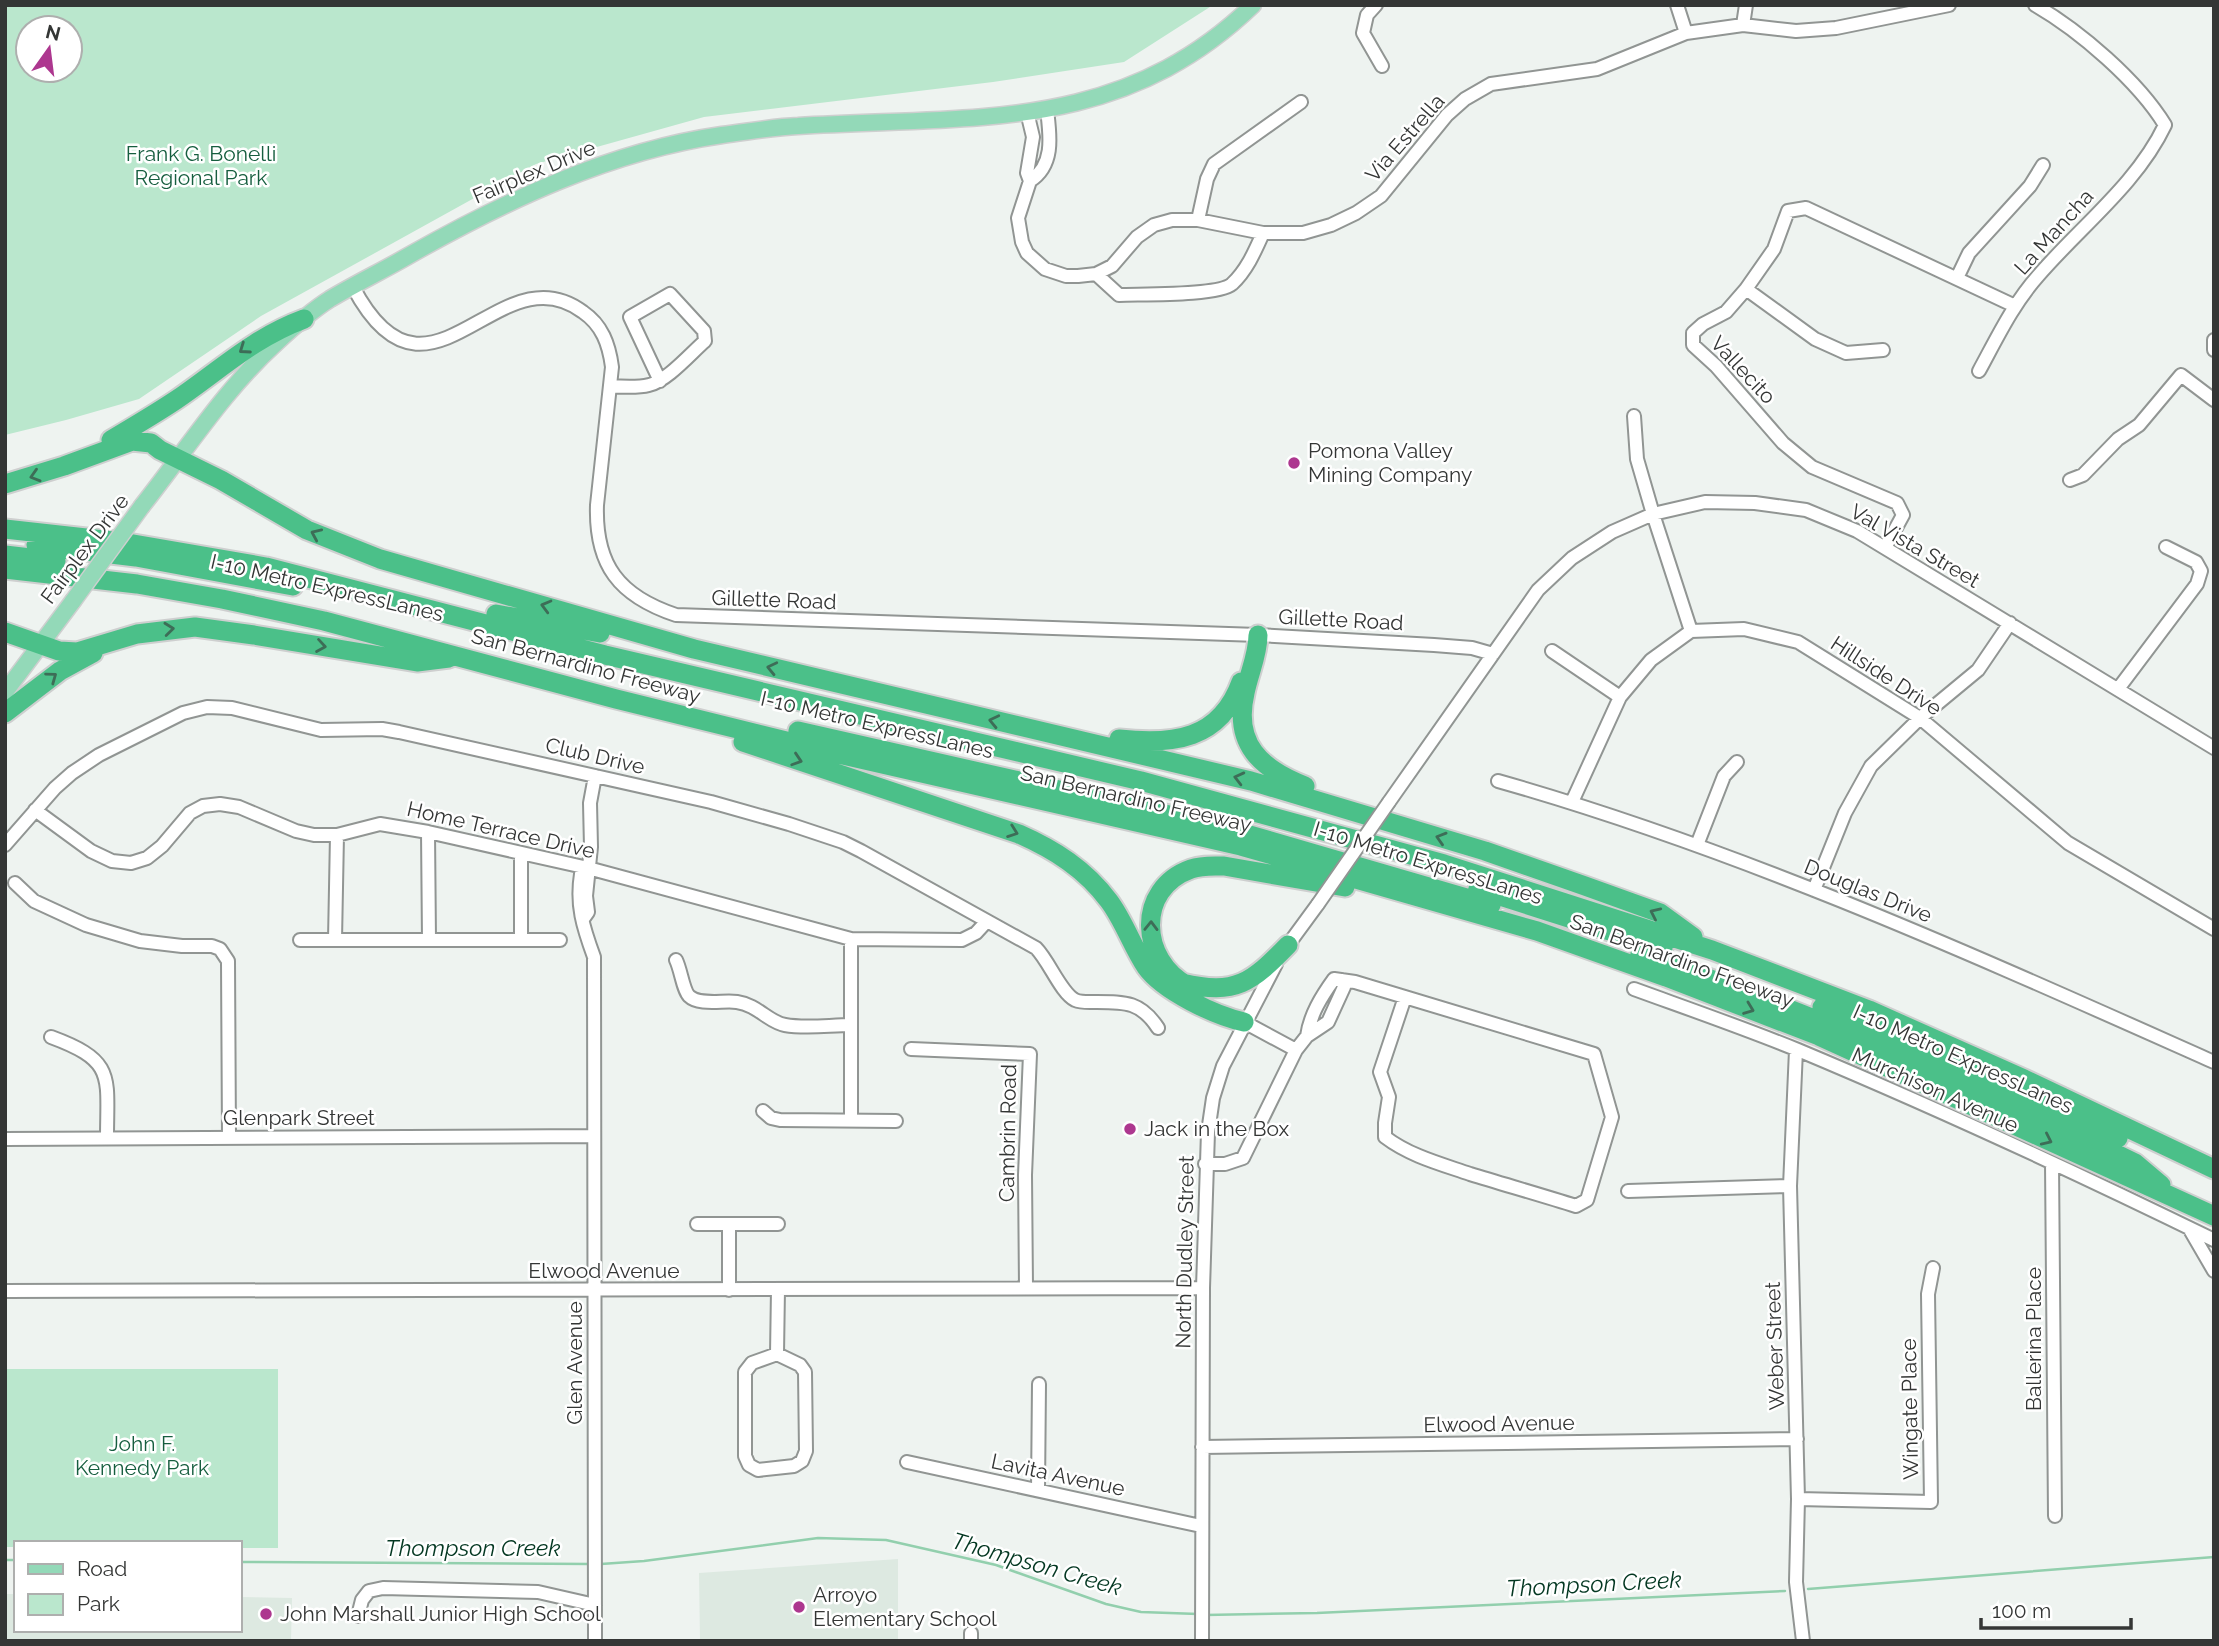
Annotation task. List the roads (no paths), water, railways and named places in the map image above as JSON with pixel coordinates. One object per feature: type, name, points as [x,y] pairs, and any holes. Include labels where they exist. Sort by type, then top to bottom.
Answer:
[{"type":"highway","points":[[64,466],[97,449],[175,400],[247,346],[276,329],[304,319]]},
{"type":"highway","points":[[5,484],[132,441],[142,440],[221,480],[307,530],[355,550],[442,578],[694,649],[1251,781],[1485,851],[1660,913],[1712,950]]},
{"type":"highway","name":"San Bernardino Freeway","points":[[5,529],[122,542],[266,567],[605,655],[1010,750],[1285,819],[1444,863],[1712,950],[1869,1010],[2024,1079],[2214,1169]]},
{"type":"highway","name":"I-10 Metro ExpressLanes","points":[[5,543],[136,557],[213,570],[294,586],[482,634],[512,630]]},
{"type":"highway","name":"I-10 Metro ExpressLanes","points":[[5,555],[149,573],[285,599],[784,728],[1222,827],[1376,870],[1606,942],[1808,1016],[2008,1102],[2135,1163],[2180,1201]]},
{"type":"highway","name":"San Bernardino Freeway","points":[[5,569],[137,584],[324,621],[616,699],[843,755],[1241,846],[1429,900],[1537,932],[1666,977],[1819,1036],[2214,1216]]},
{"type":"highway","points":[[366,591],[694,649]]},
{"type":"highway","points":[[5,632],[59,651],[76,652],[137,634],[195,627],[417,663],[461,657]]},
{"type":"highway","points":[[1034,731],[1151,742],[1174,741],[1189,736],[1216,720],[1236,695],[1252,644],[1258,635]]},
{"type":"highway","points":[[1258,635],[1258,646],[1244,695],[1243,715],[1244,731],[1249,746],[1257,757],[1283,777],[1398,825]]},
{"type":"highway","points":[[5,713],[60,671],[103,646]]},
{"type":"highway","points":[[616,699],[1019,834],[1044,845],[1080,869],[1096,885],[1110,902],[1155,977],[1169,988],[1228,1019],[1244,1022]]},
{"type":"highway","name":"I-10 Metro ExpressLanes","points":[[1010,750],[1040,772],[1189,808],[1386,861],[1653,944],[1797,997],[1912,1044],[2214,1183]]},
{"type":"highway","points":[[1244,1022],[1234,1010],[1182,983],[1155,953],[1149,922],[1153,906],[1162,892],[1188,870],[1204,866],[1224,866],[1429,900]]},
{"type":"highway","points":[[1182,983],[1208,988],[1247,982],[1259,974],[1287,945]]},
{"type":"main road","name":"Fairplex Drive","points":[[5,692],[142,506],[245,374],[274,344],[328,300],[454,230],[527,194],[599,167],[656,149],[717,136],[793,126],[989,117],[1047,110],[1102,96],[1145,80],[1188,58],[1253,5]]},
{"type":"street","points":[[1376,5],[1367,15],[1363,33],[1382,66]]},
{"type":"street","points":[[1677,5],[1686,33]]},
{"type":"street","points":[[1742,25],[1746,5]]},
{"type":"street","name":"Via Estrella","points":[[1096,274],[1112,266],[1137,237],[1154,225],[1172,219],[1198,220],[1263,233],[1303,233],[1331,225],[1356,213],[1381,196],[1447,115],[1465,99],[1491,84],[1597,69],[1686,33],[1742,25],[1796,32],[1836,28],[1949,5]]},
{"type":"street","name":"La Mancha","points":[[1979,371],[2015,306],[2037,277],[2126,183],[2159,139],[2165,125],[2156,109],[2126,76],[2057,18],[2035,5]]},
{"type":"street","points":[[1198,220],[1207,179],[1214,164],[1301,103]]},
{"type":"street","points":[[1030,181],[1038,176],[1049,153],[1051,138],[1047,110]]},
{"type":"street","points":[[1027,112],[1033,137],[1027,173],[1030,181],[1018,218],[1019,232],[1027,253],[1045,269],[1078,276],[1096,274],[1119,295],[1212,291],[1231,286],[1252,258],[1263,233]]},
{"type":"street","points":[[1032,151],[1049,153]]},
{"type":"street","points":[[1957,278],[1969,253],[2030,186],[2043,165]]},
{"type":"street","name":"Vallecito","points":[[1885,548],[1903,515],[1897,503],[1812,467],[1783,443],[1716,366],[1693,345],[1693,333],[1703,324],[1726,312],[1746,289],[1774,249],[1788,211],[1806,208],[2015,306]]},
{"type":"street","name":"Gillette Road","points":[[353,287],[378,326],[395,337],[423,344],[448,339],[510,304],[528,298],[561,301],[577,307],[591,318],[610,349],[612,367],[596,528],[601,550],[619,583],[634,597],[676,615],[1258,635],[1434,645],[1493,654]]},
{"type":"street","points":[[1746,289],[1815,339],[1846,353],[1883,350]]},
{"type":"street","points":[[610,386],[631,387],[660,381],[705,341],[705,331],[670,294],[630,317],[660,381]]},
{"type":"street","points":[[2214,340],[2214,349]]},
{"type":"street","points":[[2070,480],[2083,475],[2118,439],[2139,425],[2181,375],[2214,400]]},
{"type":"street","points":[[1572,802],[1620,697],[1651,660],[1691,631],[1637,459],[1634,416]]},
{"type":"street","name":"Val Vista Street","points":[[1493,654],[1538,590],[1572,558],[1612,532],[1653,514],[1704,502],[1768,504],[1806,510],[1857,531],[2214,748]]},
{"type":"street","points":[[2118,689],[2197,584],[2201,571],[2196,562],[2166,547]]},
{"type":"street","points":[[1814,890],[1845,813],[1871,766],[1920,718],[1978,670],[2010,623]]},
{"type":"street","name":"Hillside Drive","points":[[1691,631],[1744,629],[1798,642],[1920,718],[2068,843],[2214,929]]},
{"type":"street","points":[[1552,651],[1620,697]]},
{"type":"street","name":"North Dudley Street","points":[[1202,1641],[1205,1164],[1213,1098],[1223,1066],[1244,1022],[1287,945],[1493,654]]},
{"type":"street","name":"Club Drive","points":[[5,845],[72,773],[99,755],[183,713],[207,707],[232,708],[321,730],[368,729],[399,732],[711,802],[834,839],[861,851],[1036,948],[1045,957],[1067,993],[1075,1000],[1125,1002],[1140,1008],[1151,1017],[1158,1028]]},
{"type":"street","points":[[1697,845],[1724,776],[1737,762]]},
{"type":"street","name":"Glen Avenue","points":[[595,776],[590,803],[591,847],[588,868],[581,874],[588,912],[583,919],[594,957],[595,1641]]},
{"type":"street","name":"Douglas Drive","points":[[1499,781],[1572,802],[1697,845],[1814,890],[1952,945],[2214,1062]]},
{"type":"street","name":"Home Terrace Drive","points":[[35,810],[91,851],[112,861],[131,863],[146,858],[162,846],[190,813],[203,806],[220,804],[239,807],[296,831],[314,835],[337,835],[380,824],[428,832],[588,868],[851,939],[962,940],[976,933],[987,921]]},
{"type":"street","points":[[428,832],[429,940]]},
{"type":"street","points":[[335,940],[337,835]]},
{"type":"street","points":[[521,940],[522,853]]},
{"type":"street","points":[[15,883],[34,901],[86,925],[141,941],[182,946],[212,946],[220,949],[228,961],[229,1137]]},
{"type":"street","points":[[851,939],[851,1120]]},
{"type":"street","points":[[300,940],[560,940]]},
{"type":"street","points":[[676,960],[689,996],[698,1000],[749,1004],[785,1025],[851,1025]]},
{"type":"street","points":[[1307,1036],[1309,1020],[1334,979],[1405,997],[1594,1054],[1612,1117],[1587,1200],[1576,1206],[1515,1188],[1421,1157],[1398,1147],[1385,1137],[1389,1097],[1380,1072],[1405,997]]},
{"type":"street","points":[[1205,1164],[1225,1164],[1243,1158],[1296,1049],[1307,1036],[1323,1027],[1332,1015],[1344,988],[1342,980]]},
{"type":"street","name":"Murchison Avenue","points":[[1634,989],[1796,1050],[2052,1163],[2214,1240]]},
{"type":"street","points":[[1317,1006],[1332,1015]]},
{"type":"street","points":[[1244,1022],[1296,1049]]},
{"type":"street","points":[[51,1037],[92,1056],[102,1068],[107,1085],[107,1138]]},
{"type":"street","name":"Cambrin Road","points":[[911,1049],[1030,1055],[1025,1175],[1026,1287]]},
{"type":"street","name":"Weber Street","points":[[1796,1050],[1790,1186],[1798,1499],[1796,1582],[1803,1641]]},
{"type":"street","points":[[763,1111],[771,1118],[780,1120],[896,1121]]},
{"type":"street","name":"Glenpark Street","points":[[5,1139],[593,1136]]},
{"type":"street","name":"Ballerina Place","points":[[2052,1163],[2054,1516]]},
{"type":"street","points":[[1628,1191],[1790,1186]]},
{"type":"street","points":[[697,1224],[778,1224]]},
{"type":"street","points":[[729,1224],[729,1290]]},
{"type":"street","points":[[2189,1228],[2214,1271]]},
{"type":"street","name":"Wingate Place","points":[[1798,1499],[1931,1502],[1928,1294],[1933,1268]]},
{"type":"street","name":"Elwood Avenue","points":[[5,1291],[1203,1288]]},
{"type":"street","points":[[777,1354],[778,1289]]},
{"type":"street","points":[[777,1354],[800,1365],[805,1372],[806,1451],[802,1461],[794,1466],[758,1470],[749,1465],[745,1456],[745,1372],[752,1363],[777,1354]]},
{"type":"street","points":[[1038,1490],[1040,1384]]},
{"type":"street","name":"Elwood Avenue","points":[[1202,1447],[1797,1439]]},
{"type":"street","name":"Lavita Avenue","points":[[906,1462],[1201,1526]]},
{"type":"street","points":[[358,1616],[362,1600],[369,1591],[383,1588],[538,1592],[595,1605]]},
{"type":"waterway","name":"Thompson Creek","points":[[601,1564],[644,1561],[818,1538],[886,1540],[996,1565],[1106,1604],[1141,1612],[1198,1614]]},
{"type":"waterway","name":"Thompson Creek","points":[[1808,1589],[2214,1557]]},
{"type":"waterway","name":"Thompson Creek","points":[[5,1560],[14,1560]]},
{"type":"waterway","name":"Thompson Creek","points":[[242,1562],[591,1564]]},
{"type":"waterway","name":"Thompson Creek","points":[[1205,1615],[1317,1613],[1785,1591]]},
{"type":"place","name":"Pomona Valley Mining Company","points":[[1294,463]]},
{"type":"place","name":"Jack in the Box","points":[[1130,1129]]},
{"type":"place","name":"Arroyo Elementary School","points":[[799,1607]]},
{"type":"place","name":"John Marshall Junior High School","points":[[266,1614]]},
{"type":"park label","name":"Frank G. Bonelli Regional Park","points":[[201,166]]},
{"type":"park label","name":"John F. Kennedy Park","points":[[142,1456]]}]
